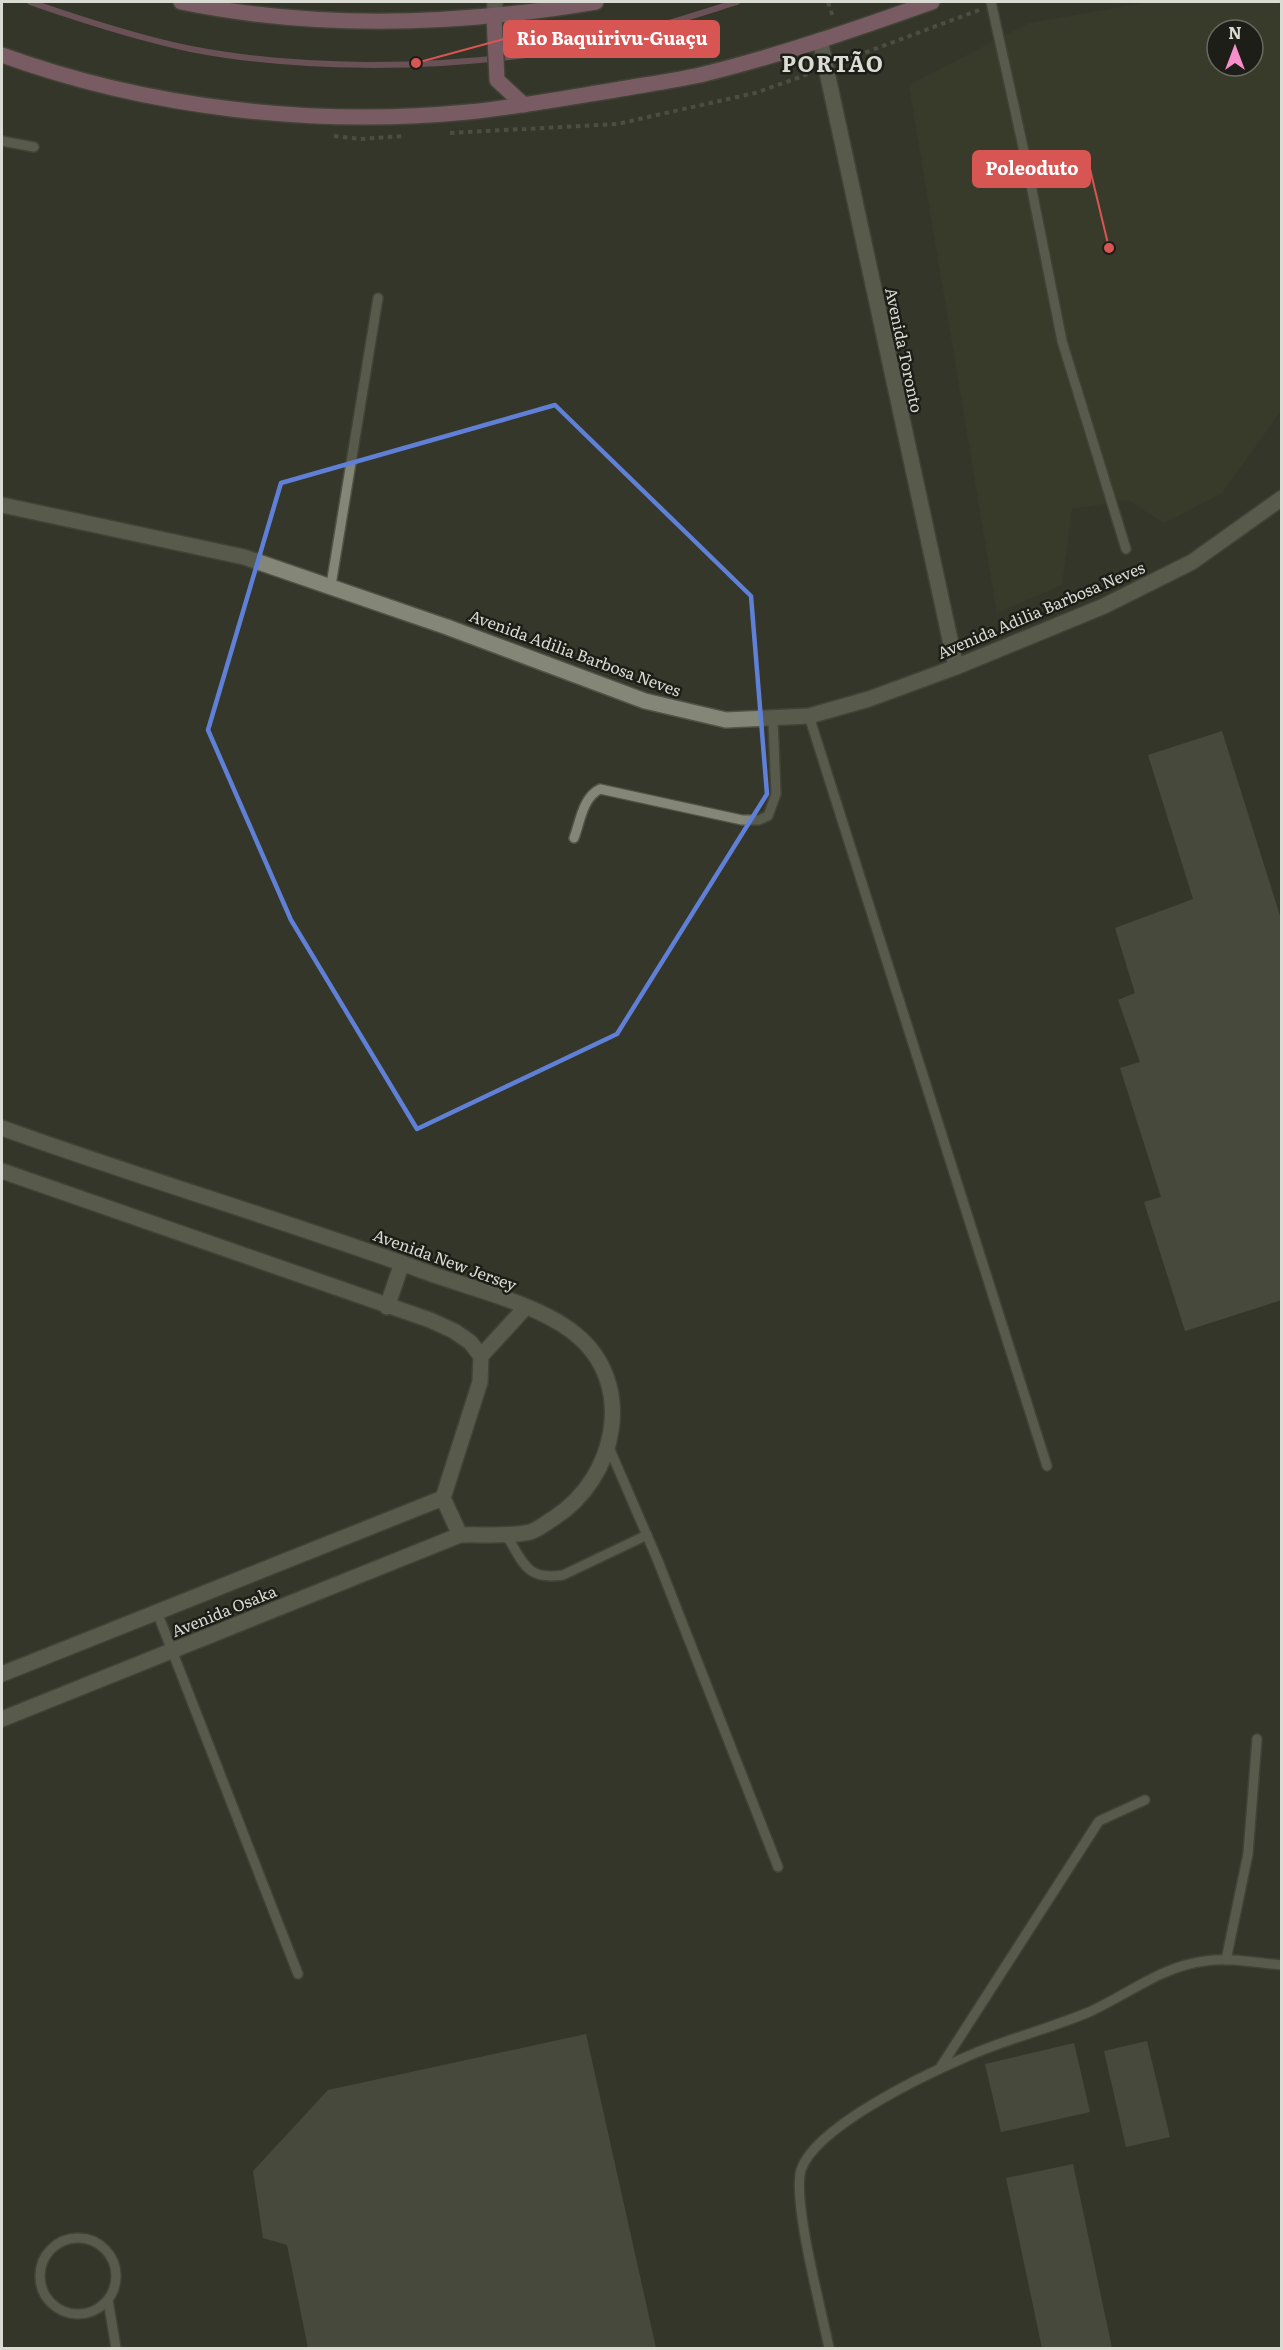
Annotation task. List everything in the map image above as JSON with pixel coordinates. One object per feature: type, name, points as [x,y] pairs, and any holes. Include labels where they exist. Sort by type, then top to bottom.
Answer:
[{"type":"main road","points":[[181,2],[309,18],[432,21],[494,9],[596,2]]},
{"type":"main road","points":[[2,55],[123,89],[179,101],[294,114],[409,116],[524,105],[700,75],[820,40],[932,2]]},
{"type":"main road","points":[[494,9],[497,80],[524,105]]},
{"type":"street","name":"Avenida Toronto","points":[[820,40],[956,667]]},
{"type":"street","name":"Avenida Adilia Barbosa Neves","points":[[2,505],[224,551],[331,585],[645,701],[726,720],[773,720],[810,716],[869,699],[956,667],[1104,606],[1192,562],[1281,498]]},
{"type":"street","name":"Avenida New Jersey","points":[[2,1128],[126,1173],[402,1263],[550,1317],[575,1333],[601,1360],[612,1394],[608,1445],[598,1471],[572,1506],[530,1532],[460,1535]]},
{"type":"street","points":[[2,1171],[430,1320],[462,1337],[481,1356]]},
{"type":"street","points":[[387,1306],[402,1263]]},
{"type":"street","points":[[460,1535],[442,1498],[480,1382],[481,1356],[525,1308]]},
{"type":"street","name":"Avenida Osaka","points":[[2,1674],[442,1498]]},
{"type":"street","name":"Avenida Osaka","points":[[2,1719],[460,1535]]},
{"type":"lane","points":[[991,2],[1027,165],[1062,341],[1126,549]]},
{"type":"lane","points":[[2,141],[34,147]]},
{"type":"lane","points":[[331,585],[378,298]]},
{"type":"lane","points":[[810,716],[1047,1466]]},
{"type":"lane","points":[[574,838],[585,805],[592,793],[600,789],[742,820],[759,820],[768,816],[776,794],[773,720]]},
{"type":"lane","points":[[608,1445],[647,1535],[778,1868]]},
{"type":"lane","points":[[505,1533],[526,1567],[537,1576],[549,1577],[563,1575],[647,1535]]},
{"type":"lane","points":[[157,1612],[298,1974]]},
{"type":"lane","points":[[1226,1960],[1248,1854],[1257,1739]]},
{"type":"lane","points":[[939,2070],[1099,1821],[1144,1800]]},
{"type":"lane","points":[[830,2349],[801,2213],[801,2172],[812,2149],[848,2120],[966,2056],[1091,2011],[1154,1978],[1205,1961],[1226,1960],[1281,1965]]},
{"type":"lane","points":[[108,2300],[90,2312],[68,2313],[49,2302],[40,2282],[39,2271],[48,2251],[66,2239],[77,2237],[98,2243],[113,2259],[116,2280],[108,2300],[116,2349]]},
{"type":"path","points":[[828,2],[833,17]]},
{"type":"highlighted area","points":[[555,405],[751,596],[767,794],[617,1034],[417,1129],[291,920],[208,730],[281,483]]},
{"type":"shaded area","points":[[1151,2],[1279,2],[1282,18],[1281,411],[1222,493],[1164,523],[1128,500],[1072,509],[1062,585],[997,613],[909,85],[1029,23]]},
{"type":"building","points":[[1222,731],[1282,922],[1282,1300],[1185,1331],[1144,1202],[1161,1197],[1120,1068],[1140,1062],[1118,1000],[1135,993],[1115,928],[1193,899],[1148,755]]},
{"type":"building","points":[[586,2034],[656,2348],[308,2348],[287,2245],[263,2238],[253,2171],[328,2090]]},
{"type":"building","points":[[1147,2041],[1170,2137],[1126,2147],[1104,2051]]},
{"type":"building","points":[[1074,2043],[1090,2112],[1001,2132],[985,2064]]},
{"type":"building","points":[[1073,2164],[1112,2348],[1042,2348],[1006,2178]]},
{"type":"waterway","points":[[30,2],[150,40],[191,49],[276,61],[365,65],[455,62],[565,49],[640,32],[737,2]]},
{"type":"place","name":"Rio Baquirivu-Guaçu","points":[[416,63]]},
{"type":"place","name":"Poleoduto","points":[[1109,248]]},
{"type":"district","name":"PORTÃO","points":[[833,64]]}]
